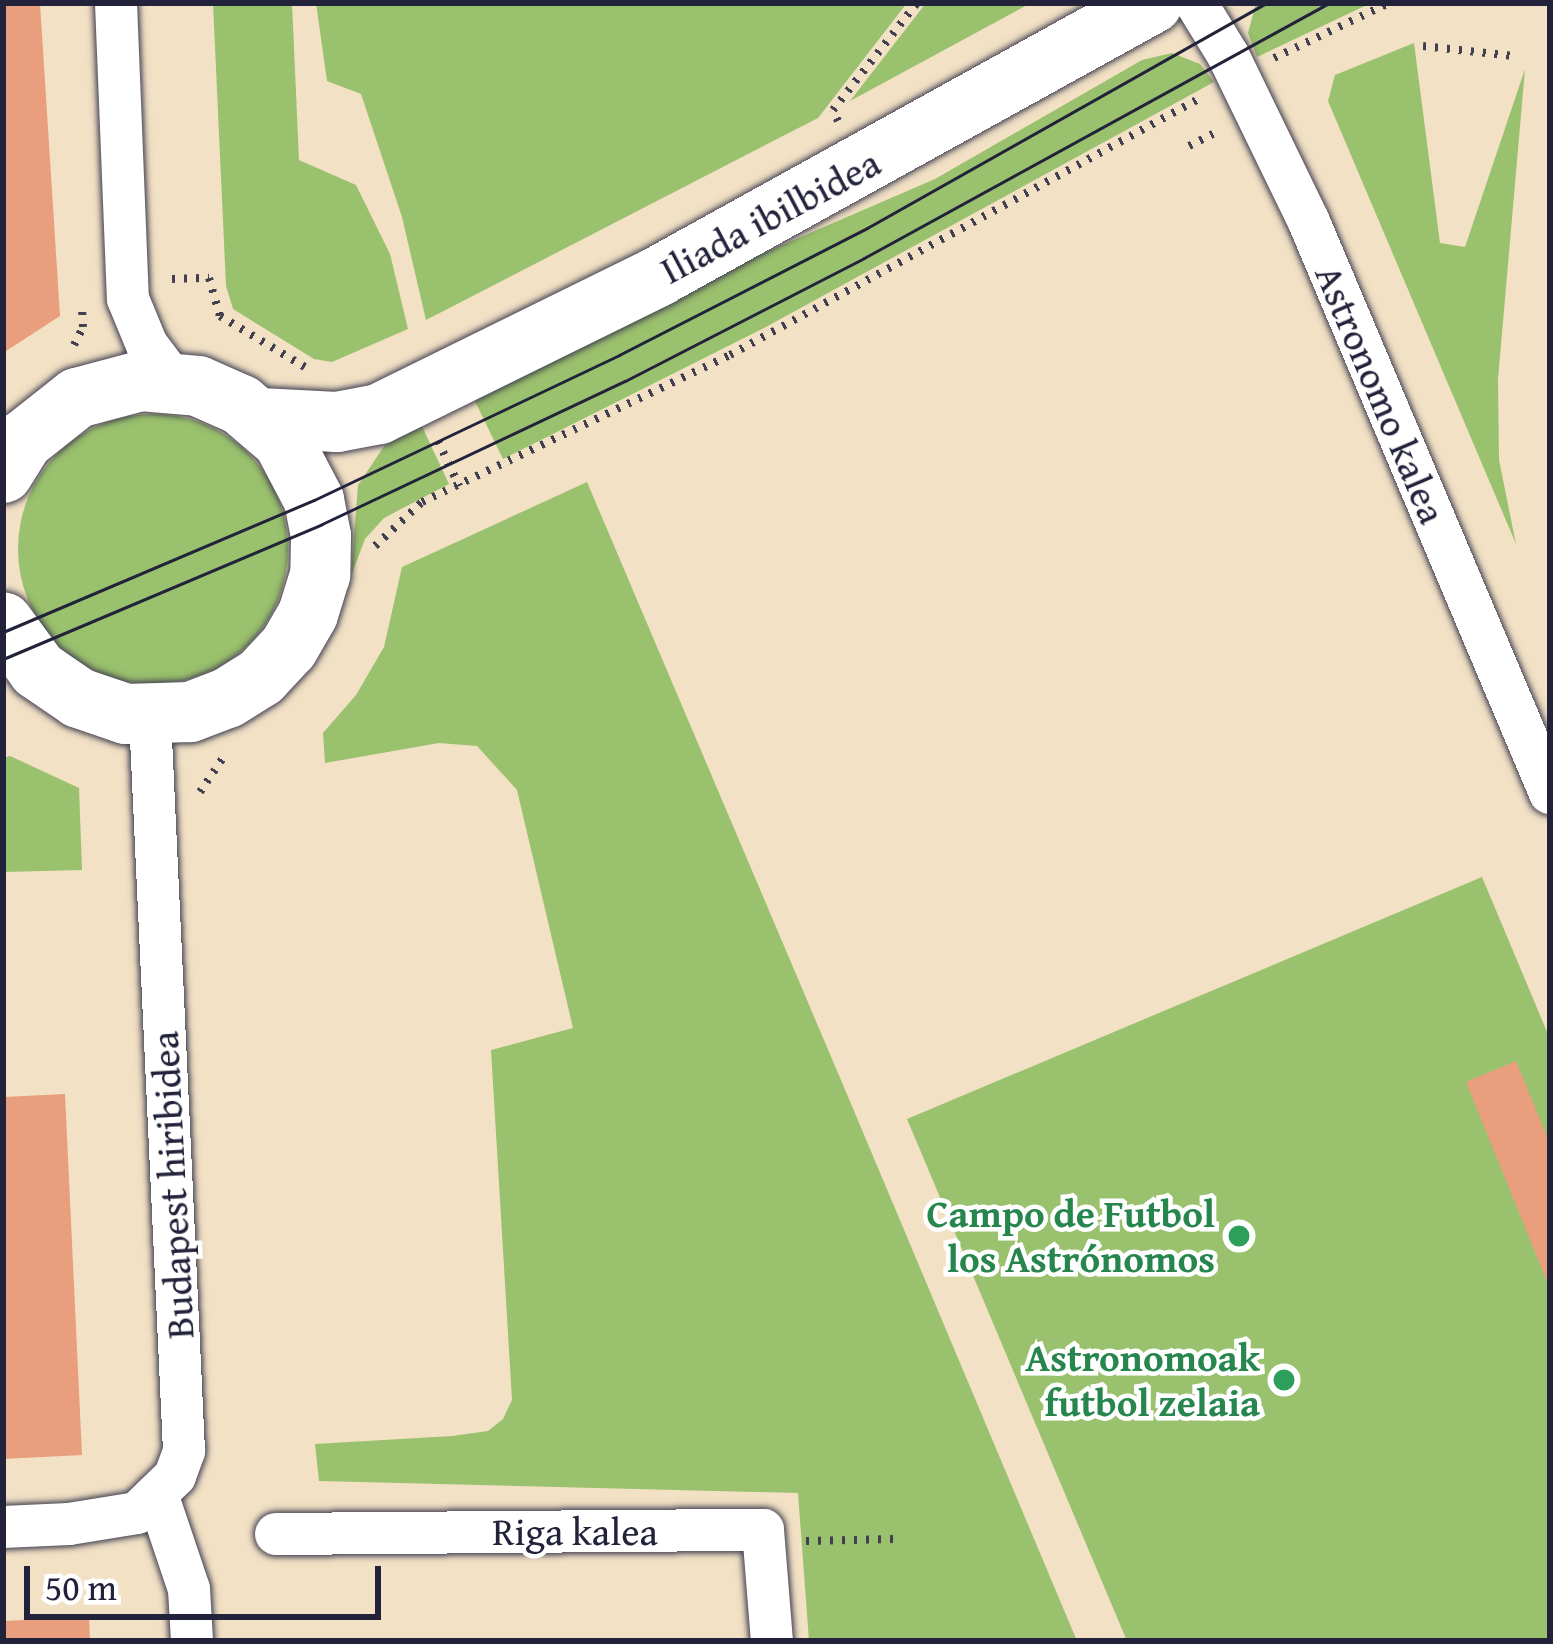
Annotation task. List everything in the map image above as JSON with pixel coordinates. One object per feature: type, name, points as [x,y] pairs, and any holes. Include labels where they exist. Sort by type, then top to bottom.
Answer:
[{"type":"main road","name":"Iliada ibilbidea","points":[[260,418],[337,422],[379,414],[680,266],[1153,3]]},
{"type":"main road","points":[[3,473],[24,440],[76,398],[107,386],[175,382],[220,394],[260,418],[302,469],[345,547],[320,575],[308,614],[275,663],[227,698],[190,712],[150,716],[79,698],[57,686],[8,636]]},
{"type":"main road","name":"Iliada ibilbidea","points":[[345,547],[324,508],[341,469],[379,414]]},
{"type":"street","points":[[116,3],[128,299],[147,345],[175,382]]},
{"type":"street","name":"Astronomo kalea","points":[[1196,3],[1238,76],[1309,222],[1550,793]]},
{"type":"street","name":"Budapest hiribidea","points":[[150,716],[184,1451],[175,1477],[158,1497]]},
{"type":"street","points":[[3,1527],[120,1519],[158,1497],[189,1588],[192,1641]]},
{"type":"street","name":"Riga kalea","points":[[276,1534],[764,1529],[764,1542]]},
{"type":"street","points":[[764,1542],[772,1641]]},
{"type":"path","points":[[847,140],[833,110],[917,3]]},
{"type":"path","points":[[345,547],[385,531],[422,502],[876,279],[1238,76],[1389,3]]},
{"type":"path","points":[[1424,46],[1513,56]]},
{"type":"path","points":[[818,132],[854,113]]},
{"type":"path","points":[[209,278],[220,316],[310,372]]},
{"type":"path","points":[[153,806],[196,800],[230,751]]},
{"type":"path","points":[[764,1542],[894,1539]]},
{"type":"green space","points":[[213,3],[292,3],[299,160],[356,185],[390,254],[408,329],[332,362],[314,359],[233,309],[226,286]]},
{"type":"green space","points":[[316,3],[907,3],[818,118],[426,320],[402,217],[361,94],[327,81]]},
{"type":"green space","points":[[926,3],[1031,3],[850,101]]},
{"type":"green space","points":[[1256,3],[1371,3],[1257,57],[1248,33]]},
{"type":"green space","points":[[1414,43],[1440,243],[1465,247],[1525,69],[1498,379],[1499,460],[1516,544],[1328,101],[1335,75]]},
{"type":"green space","points":[[1172,53],[1200,64],[1214,82],[764,328],[503,459],[472,395],[715,274],[935,179],[1142,60]]},
{"type":"green space","points":[[153,414],[205,424],[249,453],[278,497],[288,549],[278,601],[249,645],[205,674],[153,684],[101,674],[57,645],[28,601],[18,549],[28,497],[57,453],[101,424]]},
{"type":"green space","points":[[419,420],[449,484],[384,518],[365,539],[351,576],[358,485],[391,436]]},
{"type":"green space","points":[[587,482],[1077,1641],[809,1641],[798,1493],[319,1481],[315,1444],[452,1436],[488,1431],[503,1419],[512,1400],[491,1050],[573,1028],[517,790],[477,746],[439,743],[325,763],[323,733],[356,695],[384,647],[402,567]]},
{"type":"green space","points":[[10,756],[79,788],[82,870],[3,872],[3,758]]},
{"type":"green space","name":"Campo de Futbol los Astrónomos","points":[[1482,877],[1550,1039],[1550,1641],[1127,1641],[907,1119]]},
{"type":"building","points":[[3,3],[40,3],[60,316],[3,353]]},
{"type":"building","points":[[1516,1061],[1550,1144],[1550,1289],[1466,1082]]},
{"type":"building","points":[[65,1094],[82,1455],[3,1459],[3,1097]]},
{"type":"building","points":[[89,1617],[90,1641],[3,1641],[3,1621]]},
{"type":"tram line","points":[[3,632],[314,500],[619,355],[867,228],[1266,3]]},
{"type":"tram line","points":[[3,659],[322,524],[625,381],[864,258],[1329,3]]},
{"type":"place","name":"Campo de Futbol los Astrónomos","points":[[1239,1236]]},
{"type":"place","name":"Astronomoak futbol zelaia","points":[[1284,1380]]}]
